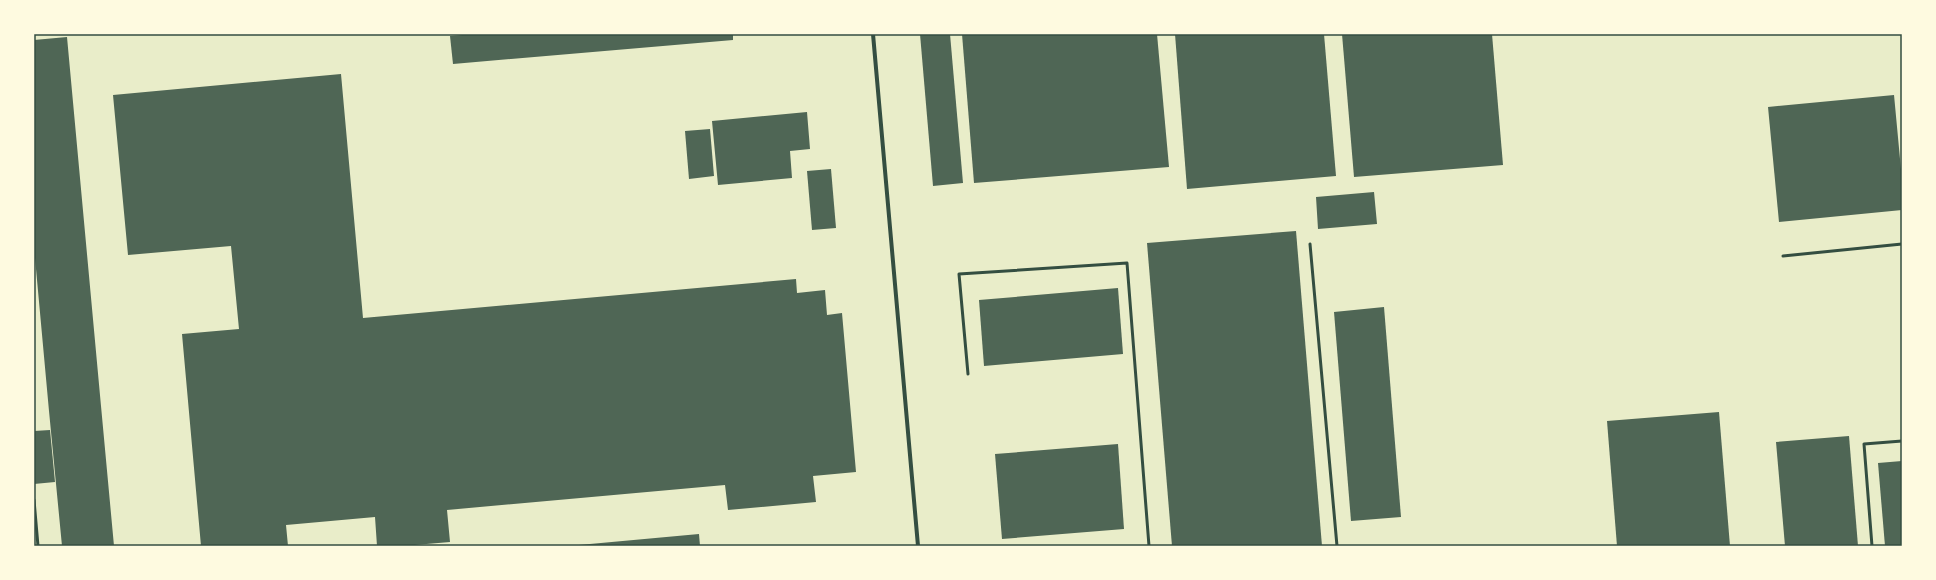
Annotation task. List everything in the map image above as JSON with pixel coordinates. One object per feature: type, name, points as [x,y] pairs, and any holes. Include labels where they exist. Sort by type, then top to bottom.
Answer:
[{"type":"street","points":[[873,34],[918,546]]},
{"type":"lane","points":[[1310,244],[1337,546]]},
{"type":"lane","points":[[1783,256],[1902,244]]},
{"type":"lane","points":[[968,374],[959,274],[1127,263],[1149,546]]},
{"type":"lane","points":[[1872,546],[1864,444],[1902,441]]},
{"type":"lane","points":[[34,500],[38,546]]},
{"type":"building","points":[[474,34],[733,34],[733,40],[453,64],[450,36]]},
{"type":"building","points":[[920,34],[950,34],[963,183],[933,186]]},
{"type":"building","points":[[962,34],[1157,34],[1169,167],[974,183]]},
{"type":"building","points":[[1175,34],[1324,34],[1336,176],[1187,189]]},
{"type":"building","points":[[1342,34],[1492,34],[1503,165],[1354,177]]},
{"type":"building","points":[[67,37],[114,546],[62,546],[49,411],[34,247],[34,40]]},
{"type":"building","points":[[341,74],[363,318],[796,279],[797,293],[825,290],[827,315],[842,313],[856,472],[813,476],[816,502],[728,510],[725,485],[447,510],[450,542],[403,546],[377,546],[375,517],[286,525],[288,546],[201,546],[182,334],[239,329],[231,246],[128,255],[113,95]]},
{"type":"building","points":[[1894,95],[1902,180],[1902,210],[1779,222],[1768,107]]},
{"type":"building","points":[[807,112],[810,149],[790,151],[792,178],[718,185],[712,121]]},
{"type":"building","points":[[710,129],[714,176],[689,179],[685,131]]},
{"type":"building","points":[[831,169],[836,228],[812,230],[807,171]]},
{"type":"building","points":[[1374,192],[1377,224],[1318,229],[1316,197]]},
{"type":"building","points":[[1296,231],[1322,546],[1172,546],[1147,243]]},
{"type":"building","points":[[1118,288],[1123,354],[984,366],[979,300]]},
{"type":"building","points":[[1384,307],[1401,517],[1351,521],[1334,312]]},
{"type":"building","points":[[1719,412],[1730,546],[1617,546],[1607,421]]},
{"type":"building","points":[[50,430],[55,482],[34,484],[34,431]]},
{"type":"building","points":[[1849,436],[1858,546],[1785,546],[1776,442]]},
{"type":"building","points":[[1118,444],[1124,529],[1002,539],[995,454]]},
{"type":"building","points":[[1902,461],[1902,546],[1885,546],[1878,463]]},
{"type":"building","points":[[699,534],[700,546],[579,546],[579,545]]}]
